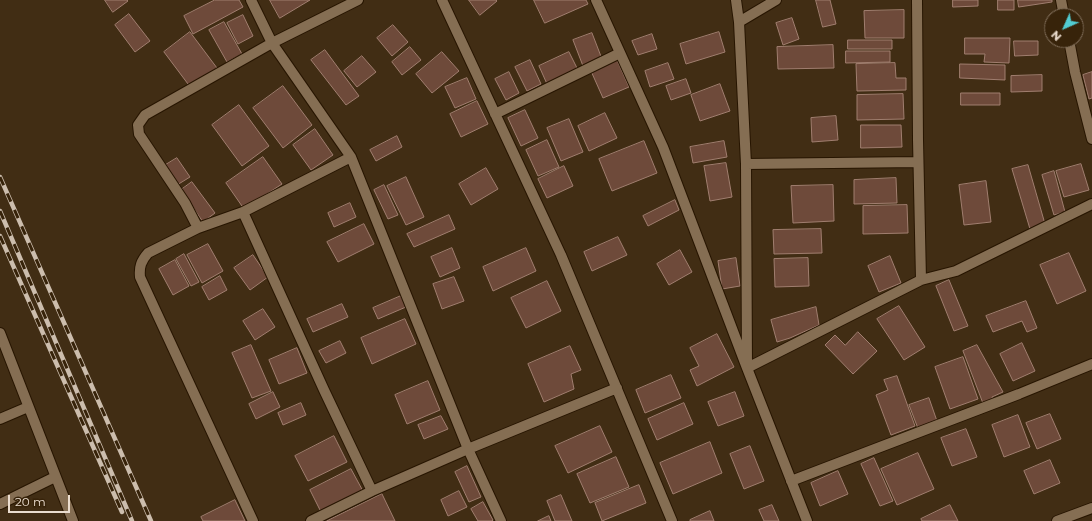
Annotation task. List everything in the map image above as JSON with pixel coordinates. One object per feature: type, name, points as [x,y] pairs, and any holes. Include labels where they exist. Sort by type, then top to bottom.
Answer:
[{"type":"street","points":[[251,0],[272,43],[351,157],[468,449],[501,521]]},
{"type":"street","points":[[198,228],[185,203],[139,134],[138,125],[145,115],[272,43],[358,0]]},
{"type":"street","points":[[442,0],[561,255],[672,521]]},
{"type":"street","points":[[596,0],[663,147],[807,521]]},
{"type":"street","points":[[736,0],[739,22],[746,164],[747,368]]},
{"type":"street","points":[[739,22],[776,0]]},
{"type":"street","points":[[917,0],[918,162],[921,280]]},
{"type":"street","points":[[1070,48],[1092,139]]},
{"type":"street","points":[[495,114],[620,53]]},
{"type":"street","points":[[253,521],[140,277],[139,268],[142,260],[148,253],[198,228],[243,212],[351,157]]},
{"type":"street","points":[[746,164],[918,162]]},
{"type":"street","points":[[747,368],[921,280],[956,271],[1092,204]]},
{"type":"street","points":[[243,212],[372,491]]},
{"type":"street","points":[[0,333],[73,521]]},
{"type":"street","points":[[791,481],[1019,394],[1092,364]]},
{"type":"street","points":[[311,521],[372,491],[468,449],[617,388]]},
{"type":"street","points":[[0,419],[28,407]]},
{"type":"street","points":[[0,504],[55,477]]},
{"type":"street","points":[[1057,521],[1092,508]]},
{"type":"building","points":[[105,0],[127,0],[128,1],[113,12]]},
{"type":"building","points":[[215,0],[239,0],[243,7],[193,34],[184,16]]},
{"type":"building","points":[[270,0],[310,0],[280,18]]},
{"type":"building","points":[[469,0],[496,0],[497,1],[480,15]]},
{"type":"building","points":[[534,0],[586,0],[588,4],[545,23]]},
{"type":"building","points":[[816,0],[830,0],[836,24],[823,27]]},
{"type":"building","points":[[953,0],[978,0],[978,6],[953,7]]},
{"type":"building","points":[[998,0],[1014,0],[1014,10],[998,10]]},
{"type":"building","points":[[1018,0],[1052,0],[1052,2],[1019,7]]},
{"type":"building","points":[[904,10],[904,38],[865,38],[864,11]]},
{"type":"building","points":[[129,14],[150,41],[135,52],[115,25]]},
{"type":"building","points":[[243,15],[253,36],[238,44],[227,23]]},
{"type":"building","points":[[792,18],[799,39],[783,45],[776,23]]},
{"type":"building","points":[[224,22],[242,54],[227,62],[209,30]]},
{"type":"building","points":[[393,25],[408,42],[392,56],[377,38]]},
{"type":"building","points":[[190,32],[217,68],[191,88],[164,52]]},
{"type":"building","points":[[719,32],[725,52],[686,64],[680,44]]},
{"type":"building","points":[[592,33],[602,59],[583,66],[573,40]]},
{"type":"building","points":[[652,34],[657,49],[638,55],[632,41]]},
{"type":"building","points":[[965,38],[1010,38],[1009,63],[984,62],[985,54],[965,54]]},
{"type":"building","points":[[848,40],[892,40],[892,49],[848,49]]},
{"type":"building","points":[[1014,41],[1038,41],[1038,55],[1015,56]]},
{"type":"building","points":[[833,45],[834,68],[778,69],[777,47]]},
{"type":"building","points":[[410,47],[421,60],[402,75],[392,62]]},
{"type":"building","points":[[325,50],[359,96],[346,105],[311,60]]},
{"type":"building","points":[[846,51],[890,51],[890,62],[846,63]]},
{"type":"building","points":[[442,52],[459,71],[432,93],[416,74]]},
{"type":"building","points":[[569,52],[578,70],[547,84],[539,66]]},
{"type":"building","points":[[362,56],[376,72],[357,87],[344,71]]},
{"type":"building","points":[[530,60],[541,84],[527,91],[515,67]]},
{"type":"building","points":[[617,60],[629,87],[603,98],[591,71]]},
{"type":"building","points":[[668,63],[674,79],[650,87],[645,71]]},
{"type":"building","points":[[895,63],[896,78],[906,78],[906,90],[857,91],[856,64]]},
{"type":"building","points":[[960,64],[1005,65],[1005,80],[960,78]]},
{"type":"building","points":[[509,72],[519,93],[506,100],[495,79]]},
{"type":"building","points":[[1092,72],[1092,98],[1089,99],[1083,75]]},
{"type":"building","points":[[1042,75],[1042,91],[1011,92],[1011,76]]},
{"type":"building","points":[[467,78],[476,99],[455,108],[445,87]]},
{"type":"building","points":[[686,79],[691,93],[671,100],[666,86]]},
{"type":"building","points":[[720,84],[730,111],[700,121],[691,95]]},
{"type":"building","points":[[283,86],[312,125],[283,148],[253,108]]},
{"type":"building","points":[[961,93],[1000,93],[1000,105],[961,105]]},
{"type":"building","points":[[903,94],[904,119],[857,120],[857,95]]},
{"type":"building","points":[[477,101],[488,124],[461,137],[450,114]]},
{"type":"building","points":[[239,105],[269,146],[242,166],[212,125]]},
{"type":"building","points":[[525,110],[538,138],[521,146],[508,118]]},
{"type":"building","points":[[605,113],[617,138],[589,151],[578,126]]},
{"type":"building","points":[[836,116],[838,140],[812,142],[811,118]]},
{"type":"building","points":[[569,119],[583,152],[561,161],[547,128]]},
{"type":"building","points":[[861,125],[901,125],[902,147],[861,148]]},
{"type":"building","points":[[315,129],[333,155],[311,170],[293,145]]},
{"type":"building","points":[[397,136],[402,147],[376,161],[370,150]]},
{"type":"building","points":[[547,140],[559,167],[538,176],[526,150]]},
{"type":"building","points":[[644,141],[657,173],[612,191],[599,159]]},
{"type":"building","points":[[724,141],[727,157],[693,163],[690,147]]},
{"type":"building","points":[[263,157],[282,184],[244,209],[226,183]]},
{"type":"building","points":[[177,158],[190,177],[177,185],[164,166]]},
{"type":"building","points":[[726,163],[732,197],[710,201],[704,166]]},
{"type":"building","points":[[1081,164],[1089,190],[1064,197],[1056,171]]},
{"type":"building","points":[[1028,165],[1045,224],[1030,229],[1012,169]]},
{"type":"building","points":[[564,166],[573,186],[547,198],[538,179]]},
{"type":"building","points":[[486,168],[498,189],[471,205],[459,184]]},
{"type":"building","points":[[1054,171],[1065,212],[1054,215],[1042,175]]},
{"type":"building","points":[[406,177],[424,217],[406,225],[387,186]]},
{"type":"building","points":[[896,178],[897,203],[854,204],[854,180]]},
{"type":"building","points":[[986,181],[991,222],[964,225],[959,185]]},
{"type":"building","points":[[192,182],[215,213],[203,222],[181,190]]},
{"type":"building","points":[[384,185],[398,215],[388,219],[374,190]]},
{"type":"building","points":[[833,185],[834,221],[793,223],[791,186]]},
{"type":"building","points":[[675,200],[679,210],[648,226],[643,216]]},
{"type":"building","points":[[350,203],[356,217],[334,227],[328,213]]},
{"type":"building","points":[[907,205],[908,233],[863,234],[863,206]]},
{"type":"building","points":[[449,215],[455,229],[414,247],[407,234]]},
{"type":"building","points":[[364,224],[374,244],[338,262],[327,242]]},
{"type":"building","points":[[821,229],[822,253],[774,254],[773,230]]},
{"type":"building","points":[[618,237],[627,255],[592,271],[584,252]]},
{"type":"building","points":[[208,244],[223,271],[202,283],[187,255]]},
{"type":"building","points":[[452,248],[460,268],[440,277],[431,257]]},
{"type":"building","points":[[526,248],[536,271],[493,291],[483,267]]},
{"type":"building","points":[[680,250],[692,272],[669,285],[657,264]]},
{"type":"building","points":[[1069,253],[1086,291],[1057,304],[1040,265]]},
{"type":"building","points":[[184,254],[199,282],[191,286],[176,259]]},
{"type":"building","points":[[253,255],[268,277],[250,290],[234,268]]},
{"type":"building","points":[[890,256],[901,283],[879,292],[868,266]]},
{"type":"building","points":[[736,258],[740,286],[722,289],[718,261]]},
{"type":"building","points":[[808,258],[809,286],[775,287],[774,259]]},
{"type":"building","points":[[175,260],[189,286],[173,295],[159,269]]},
{"type":"building","points":[[220,276],[227,290],[209,300],[202,287]]},
{"type":"building","points":[[454,277],[464,301],[442,309],[433,284]]},
{"type":"building","points":[[949,280],[968,326],[954,331],[936,286]]},
{"type":"building","points":[[547,281],[561,311],[526,328],[511,298]]},
{"type":"building","points":[[401,296],[406,307],[378,319],[373,308]]},
{"type":"building","points":[[1026,301],[1037,328],[1027,332],[1022,321],[993,332],[986,316]]},
{"type":"building","points":[[342,304],[348,317],[313,332],[307,319]]},
{"type":"building","points":[[899,306],[925,347],[904,360],[877,319]]},
{"type":"building","points":[[816,307],[819,325],[777,342],[771,320]]},
{"type":"building","points":[[263,309],[275,327],[255,340],[243,321]]},
{"type":"building","points":[[405,319],[416,344],[372,364],[361,338]]},
{"type":"building","points":[[858,332],[877,351],[853,374],[825,345],[835,335],[845,345]]},
{"type":"building","points":[[717,334],[734,367],[697,386],[690,370],[699,366],[690,348]]},
{"type":"building","points":[[340,341],[346,353],[326,363],[319,351]]},
{"type":"building","points":[[1022,343],[1035,371],[1013,381],[1000,354]]},
{"type":"building","points":[[251,345],[271,391],[252,398],[232,353]]},
{"type":"building","points":[[977,345],[1003,392],[992,397],[993,401],[984,406],[963,351]]},
{"type":"building","points":[[570,346],[581,370],[571,374],[574,389],[544,402],[528,364]]},
{"type":"building","points":[[297,348],[307,373],[279,384],[269,360]]},
{"type":"building","points":[[963,357],[978,399],[950,409],[935,367]]},
{"type":"building","points":[[671,375],[681,398],[645,413],[636,390]]},
{"type":"building","points":[[897,376],[915,426],[891,435],[876,395],[888,390],[884,380]]},
{"type":"building","points":[[428,381],[440,410],[407,424],[395,395]]},
{"type":"building","points":[[273,392],[280,407],[256,419],[249,404]]},
{"type":"building","points":[[735,392],[744,416],[718,426],[708,402]]},
{"type":"building","points":[[929,398],[938,424],[919,431],[909,405]]},
{"type":"building","points":[[301,403],[306,415],[283,425],[278,413]]},
{"type":"building","points":[[684,403],[693,424],[657,440],[648,419]]},
{"type":"building","points":[[1050,414],[1061,439],[1037,449],[1026,423]]},
{"type":"building","points":[[1018,415],[1030,447],[1004,457],[992,425]]},
{"type":"building","points":[[441,416],[448,429],[424,439],[418,425]]},
{"type":"building","points":[[600,426],[612,452],[568,473],[555,446]]},
{"type":"building","points":[[966,429],[977,457],[952,466],[941,438]]},
{"type":"building","points":[[334,436],[347,462],[308,481],[295,456]]},
{"type":"building","points":[[710,442],[722,473],[673,494],[660,463]]},
{"type":"building","points":[[750,446],[764,481],[744,489],[730,454]]},
{"type":"building","points":[[918,453],[934,489],[897,505],[881,469]]},
{"type":"building","points":[[616,457],[629,487],[590,503],[577,474]]},
{"type":"building","points":[[874,458],[893,501],[880,506],[861,464]]},
{"type":"building","points":[[1050,460],[1060,483],[1034,494],[1024,471]]},
{"type":"building","points":[[467,466],[481,497],[469,502],[455,472]]},
{"type":"building","points":[[351,469],[364,493],[322,514],[310,490]]},
{"type":"building","points":[[838,471],[848,494],[820,506],[811,483]]},
{"type":"building","points":[[639,485],[646,503],[602,521],[595,503]]},
{"type":"building","points":[[459,491],[467,507],[448,516],[441,500]]},
{"type":"building","points":[[382,494],[395,521],[327,521]]},
{"type":"building","points":[[561,495],[572,521],[555,521],[547,501]]},
{"type":"building","points":[[235,500],[245,521],[203,521],[201,517]]},
{"type":"building","points":[[483,502],[493,520],[492,521],[478,521],[471,509]]},
{"type":"building","points":[[772,505],[779,521],[764,521],[759,510]]},
{"type":"building","points":[[950,505],[958,521],[922,521],[921,519]]},
{"type":"building","points":[[710,511],[714,521],[690,521],[690,520]]},
{"type":"building","points":[[549,516],[551,521],[538,521]]},
{"type":"railway","points":[[0,177],[151,521]]},
{"type":"railway","points":[[0,211],[132,521]]},
{"type":"railway","points":[[0,236],[122,512]]}]
